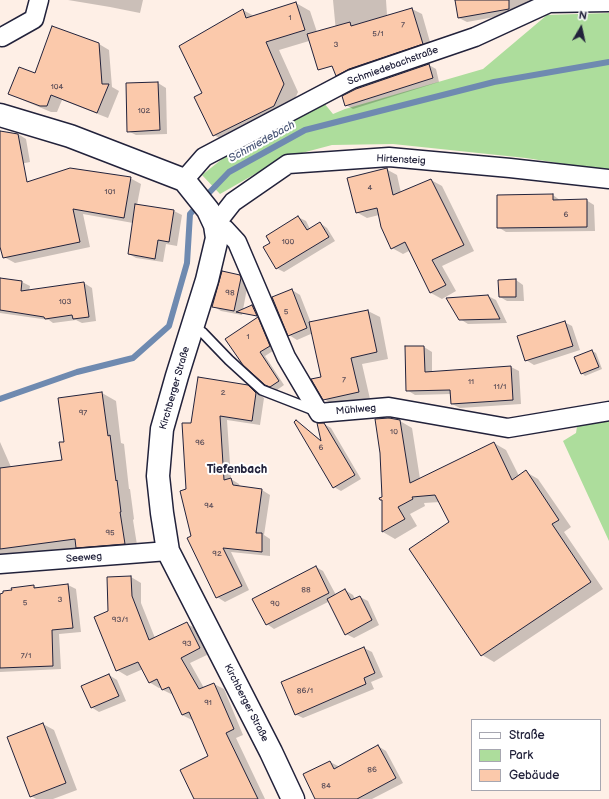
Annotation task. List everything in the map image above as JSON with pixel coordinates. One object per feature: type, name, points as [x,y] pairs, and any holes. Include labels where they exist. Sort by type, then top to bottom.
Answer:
[{"type":"main road","points":[[0,115],[70,136],[187,184],[211,218]]},
{"type":"main road","name":"Kirchberger Straße","points":[[211,218],[217,238],[207,280],[162,429],[158,476],[168,551],[271,752],[293,799]]},
{"type":"street","points":[[1,37],[34,19],[39,0]]},
{"type":"street","name":"Schmiedebachstraße","points":[[187,184],[204,157],[352,79],[475,37],[551,2],[609,2]]},
{"type":"street","name":"Hirtensteig","points":[[211,218],[288,164],[389,157],[609,179]]},
{"type":"street","points":[[211,218],[225,229],[237,242],[286,358],[319,412]]},
{"type":"street","name":"Mühlweg","points":[[319,412],[389,407],[508,428],[609,411]]},
{"type":"street","name":"Seeweg","points":[[0,564],[168,551]]},
{"type":"lane","points":[[193,326],[203,333],[229,360],[262,390],[319,412]]},
{"type":"green space","points":[[609,13],[609,171],[526,158],[393,144],[332,145],[283,158],[220,194],[202,175],[255,133],[324,103],[333,114],[345,109],[483,69],[547,15]]},
{"type":"green space","points":[[609,416],[609,541],[563,441],[576,433],[578,420]]},
{"type":"building","points":[[455,0],[509,0],[509,9],[458,18]]},
{"type":"building","points":[[296,2],[305,30],[266,42],[284,84],[274,106],[213,136],[194,97],[202,93],[179,46],[243,9],[246,18]]},
{"type":"building","points":[[412,8],[423,44],[349,69],[336,76],[332,66],[318,70],[307,34],[350,22],[351,26]]},
{"type":"building","points":[[52,26],[99,43],[102,84],[109,84],[97,113],[51,95],[47,106],[40,106],[8,94],[19,67],[35,73]]},
{"type":"building","points":[[429,64],[433,78],[345,106],[342,96],[356,89]]},
{"type":"building","points":[[158,82],[160,130],[127,132],[126,83]]},
{"type":"building","points":[[0,131],[18,134],[27,182],[70,168],[131,177],[124,218],[73,209],[80,242],[3,258],[0,247]]},
{"type":"building","points":[[387,168],[393,195],[431,179],[464,245],[432,260],[446,285],[430,293],[405,242],[391,249],[381,227],[377,208],[356,213],[347,178]]},
{"type":"building","points":[[553,194],[553,200],[587,199],[587,227],[497,228],[497,195]]},
{"type":"building","points":[[135,204],[174,210],[169,242],[158,240],[155,259],[128,254]]},
{"type":"building","points":[[298,216],[307,230],[320,222],[329,237],[276,269],[263,247],[270,243],[266,236]]},
{"type":"building","points":[[222,271],[240,275],[241,278],[234,311],[212,307]]},
{"type":"building","points":[[0,278],[22,281],[21,291],[84,282],[89,317],[73,319],[72,315],[45,319],[44,317],[0,310]]},
{"type":"building","points":[[516,279],[516,297],[499,297],[498,280]]},
{"type":"building","points":[[292,289],[307,328],[288,336],[272,297]]},
{"type":"building","points":[[488,295],[500,319],[459,320],[446,298]]},
{"type":"building","points":[[252,305],[257,316],[236,312]]},
{"type":"building","points":[[368,310],[377,352],[351,358],[359,392],[323,400],[311,379],[321,377],[309,322]]},
{"type":"building","points":[[258,317],[270,346],[260,352],[279,381],[270,387],[265,385],[243,365],[225,339]]},
{"type":"building","points":[[565,321],[573,346],[525,361],[517,336]]},
{"type":"building","points":[[405,346],[424,346],[425,372],[511,366],[513,400],[451,404],[450,390],[406,391]]},
{"type":"building","points":[[592,350],[599,367],[581,374],[574,357]]},
{"type":"building","points":[[198,377],[248,385],[256,393],[252,421],[220,416],[224,480],[231,478],[233,485],[262,489],[256,533],[262,533],[262,552],[223,548],[242,586],[216,598],[187,538],[191,536],[180,491],[186,489],[182,423],[191,423]]},
{"type":"building","points":[[102,392],[108,436],[110,435],[116,481],[117,480],[125,544],[76,548],[75,539],[0,549],[0,468],[62,460],[59,442],[64,442],[58,398]]},
{"type":"building","points":[[389,418],[400,420],[410,483],[494,442],[512,480],[526,470],[559,520],[552,524],[591,582],[481,656],[409,549],[449,522],[435,495],[412,497],[413,499],[398,507],[405,519],[382,532],[382,500],[379,498],[382,497],[380,453],[375,419]]},
{"type":"building","points":[[296,420],[321,441],[317,423],[324,423],[355,475],[333,488],[294,422]]},
{"type":"building","points":[[316,566],[329,593],[266,625],[252,599]]},
{"type":"building","points":[[131,576],[132,596],[149,640],[187,622],[200,648],[181,658],[199,689],[214,683],[234,729],[226,733],[258,799],[194,799],[180,770],[208,756],[189,712],[182,715],[169,687],[162,690],[157,679],[149,683],[138,662],[116,671],[94,617],[108,611],[107,577]]},
{"type":"building","points":[[68,584],[73,628],[52,630],[53,666],[0,668],[0,594],[3,593],[3,591],[12,590],[11,588],[34,585],[34,588]]},
{"type":"building","points":[[345,589],[351,600],[360,596],[372,620],[345,635],[327,599]]},
{"type":"building","points":[[364,647],[375,673],[364,678],[366,684],[295,715],[281,682]]},
{"type":"building","points":[[109,674],[119,696],[91,708],[81,686]]},
{"type":"building","points":[[43,723],[66,783],[30,797],[7,737]]},
{"type":"building","points":[[378,745],[396,778],[357,799],[315,799],[303,774],[330,761],[334,769]]},
{"type":"waterway","name":"Schmiedebach","points":[[204,198],[229,172],[305,130],[494,82],[609,62]]},
{"type":"waterway","name":"Schmiedebach","points":[[0,399],[77,372],[133,358],[169,326],[187,263],[190,214],[198,205]]},
{"type":"district","name":"Tiefenbach","points":[[237,470]]}]
